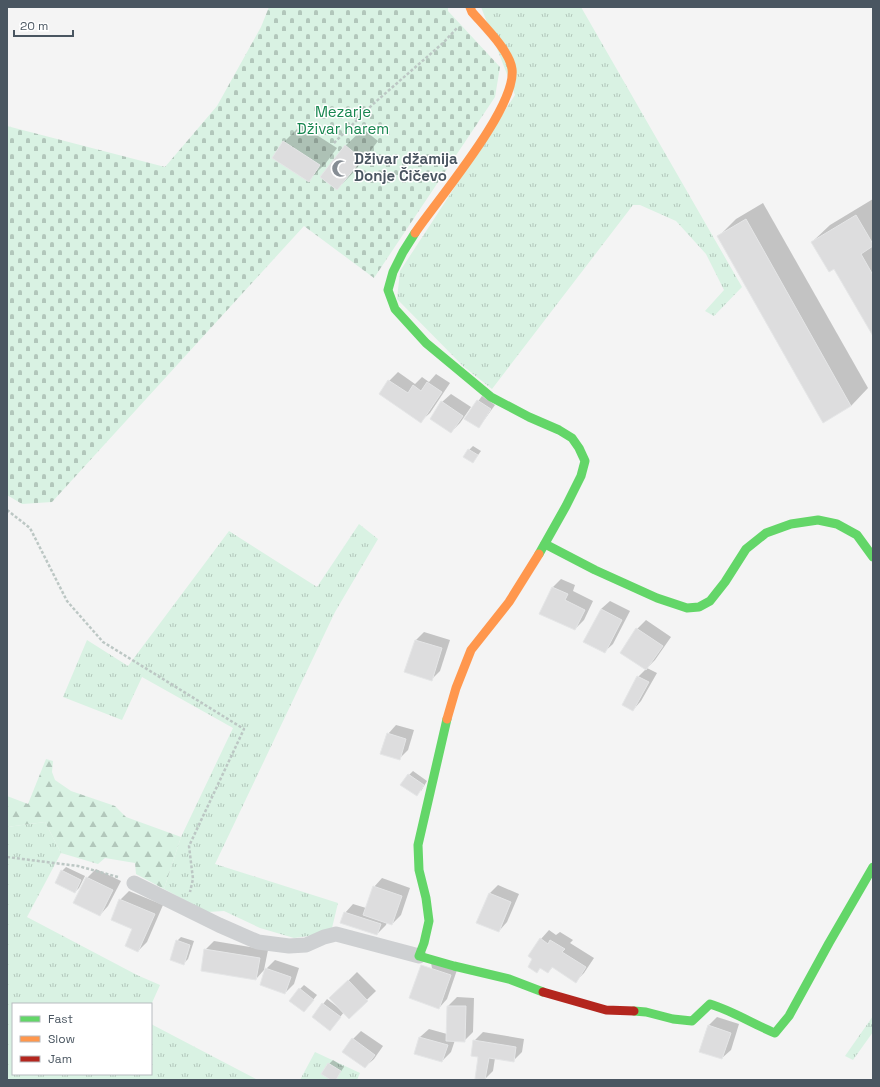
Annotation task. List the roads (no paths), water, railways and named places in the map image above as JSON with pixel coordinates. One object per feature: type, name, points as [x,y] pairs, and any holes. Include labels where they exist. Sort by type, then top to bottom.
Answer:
[{"type":"street","points":[[419,956],[424,943],[429,921],[426,898],[419,870],[418,845],[456,688],[470,650],[509,602],[545,544],[581,476],[585,461],[572,438],[559,430],[529,417],[491,397],[426,343],[395,309],[388,290],[393,272],[403,252],[422,223],[472,155],[501,109],[511,86],[512,69],[507,54],[471,10]]},
{"type":"street","points":[[545,544],[594,570],[643,592],[687,608],[699,607],[710,601],[725,582],[746,548],[766,533],[791,524],[818,520],[837,524],[857,535],[873,557]]},
{"type":"street","points":[[134,883],[258,942],[289,946],[306,945],[324,937],[336,934],[454,966],[509,979],[535,990],[606,1010],[646,1012],[673,1019],[692,1021],[710,1004],[727,1008],[756,1025],[775,1033],[789,1016],[832,937],[873,867]]},
{"type":"place","name":"Dživar džamija Donje Čičevo","points":[[341,168]]},
{"type":"park label","name":"Mezarje Dživar harem","points":[[343,120]]}]
